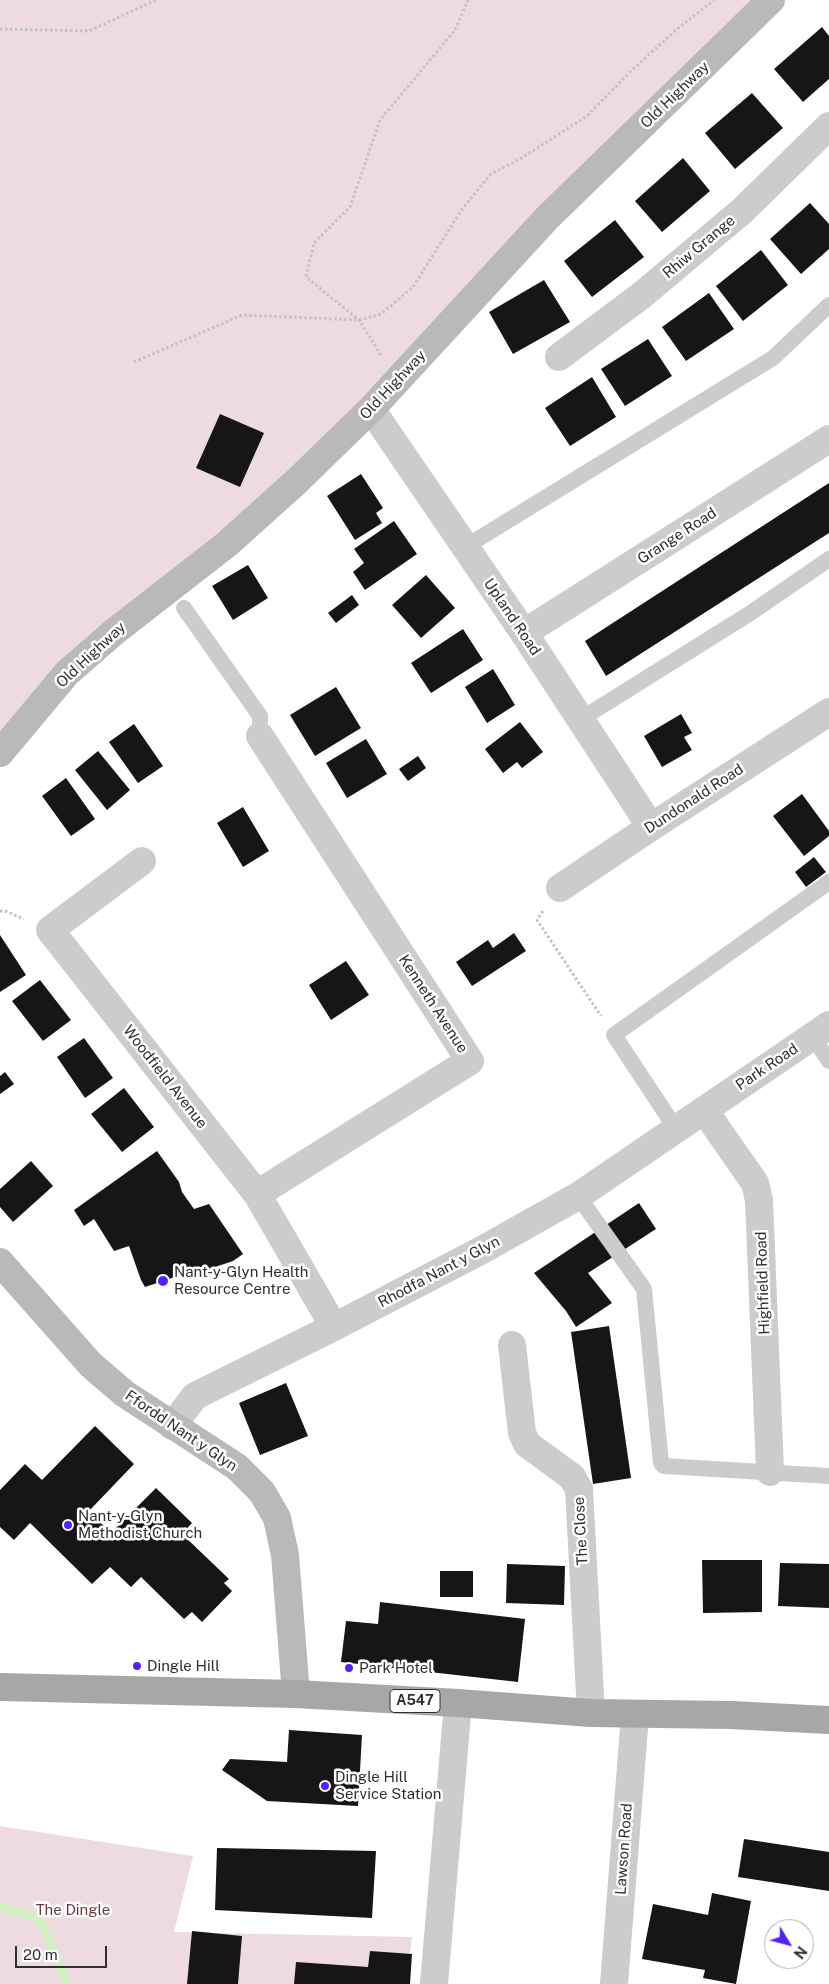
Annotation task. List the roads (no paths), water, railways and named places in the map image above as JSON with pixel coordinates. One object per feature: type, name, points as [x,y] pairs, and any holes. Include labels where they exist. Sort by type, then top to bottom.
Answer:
[{"type":"main road","name":"A547","points":[[0,1686],[296,1694],[591,1713],[731,1715],[829,1720]]},
{"type":"street","name":"Old Highway","points":[[0,753],[68,673],[114,632],[227,544],[296,482],[371,409],[547,218],[771,0]]},
{"type":"street","name":"Rhiw Grange","points":[[559,357],[642,295],[742,210],[829,126]]},
{"type":"street","name":"Upland Road","points":[[371,409],[524,633],[651,827]]},
{"type":"street","name":"Grange Road","points":[[524,633],[829,438]]},
{"type":"street","name":"Dundonald Road","points":[[560,888],[829,712]]},
{"type":"street","name":"Kenneth Avenue","points":[[257,1194],[470,1061],[260,736]]},
{"type":"street","name":"Woodfield Avenue","points":[[142,861],[50,930],[257,1194],[334,1327]]},
{"type":"street","name":"Park Road","points":[[704,1110],[821,1030]]},
{"type":"street","name":"Rhodfa Nant y Glyn","points":[[172,1426],[195,1396],[334,1327],[482,1250],[578,1196],[704,1110]]},
{"type":"street","name":"Highfield Road","points":[[704,1110],[755,1183],[759,1200],[770,1472]]},
{"type":"street","name":"Ffordd Nant y Glyn","points":[[0,1262],[91,1365],[125,1394],[237,1467],[262,1492],[277,1518],[285,1555],[296,1694]]},
{"type":"street","name":"The Close","points":[[512,1345],[522,1433],[527,1444],[572,1478],[579,1488],[591,1713]]},
{"type":"street","points":[[434,1984],[458,1703]]},
{"type":"street","name":"Lawson Road","points":[[614,1984],[634,1715]]},
{"type":"lane","points":[[465,547],[773,358],[829,306]]},
{"type":"lane","points":[[580,719],[748,614],[829,559]]},
{"type":"lane","points":[[184,608],[260,716],[260,736]]},
{"type":"lane","points":[[676,1130],[614,1035],[829,882]]},
{"type":"lane","points":[[821,1030],[829,1061]]},
{"type":"lane","points":[[578,1196],[644,1288],[661,1463],[664,1466],[829,1476]]},
{"type":"waterway","points":[[0,1907],[39,1918],[68,1984]]},
{"type":"place","name":"Nant-y-Glyn Health Resource Centre","points":[[163,1281]]},
{"type":"place","name":"Nant-y-Glyn Methodist Church","points":[[68,1525]]},
{"type":"place","name":"Dingle Hill","points":[[137,1666]]},
{"type":"place","name":"Park Hotel","points":[[349,1668]]},
{"type":"place","name":"Dingle Hill Service Station","points":[[325,1786]]},
{"type":"park label","name":"The Dingle","points":[[73,1910]]}]
